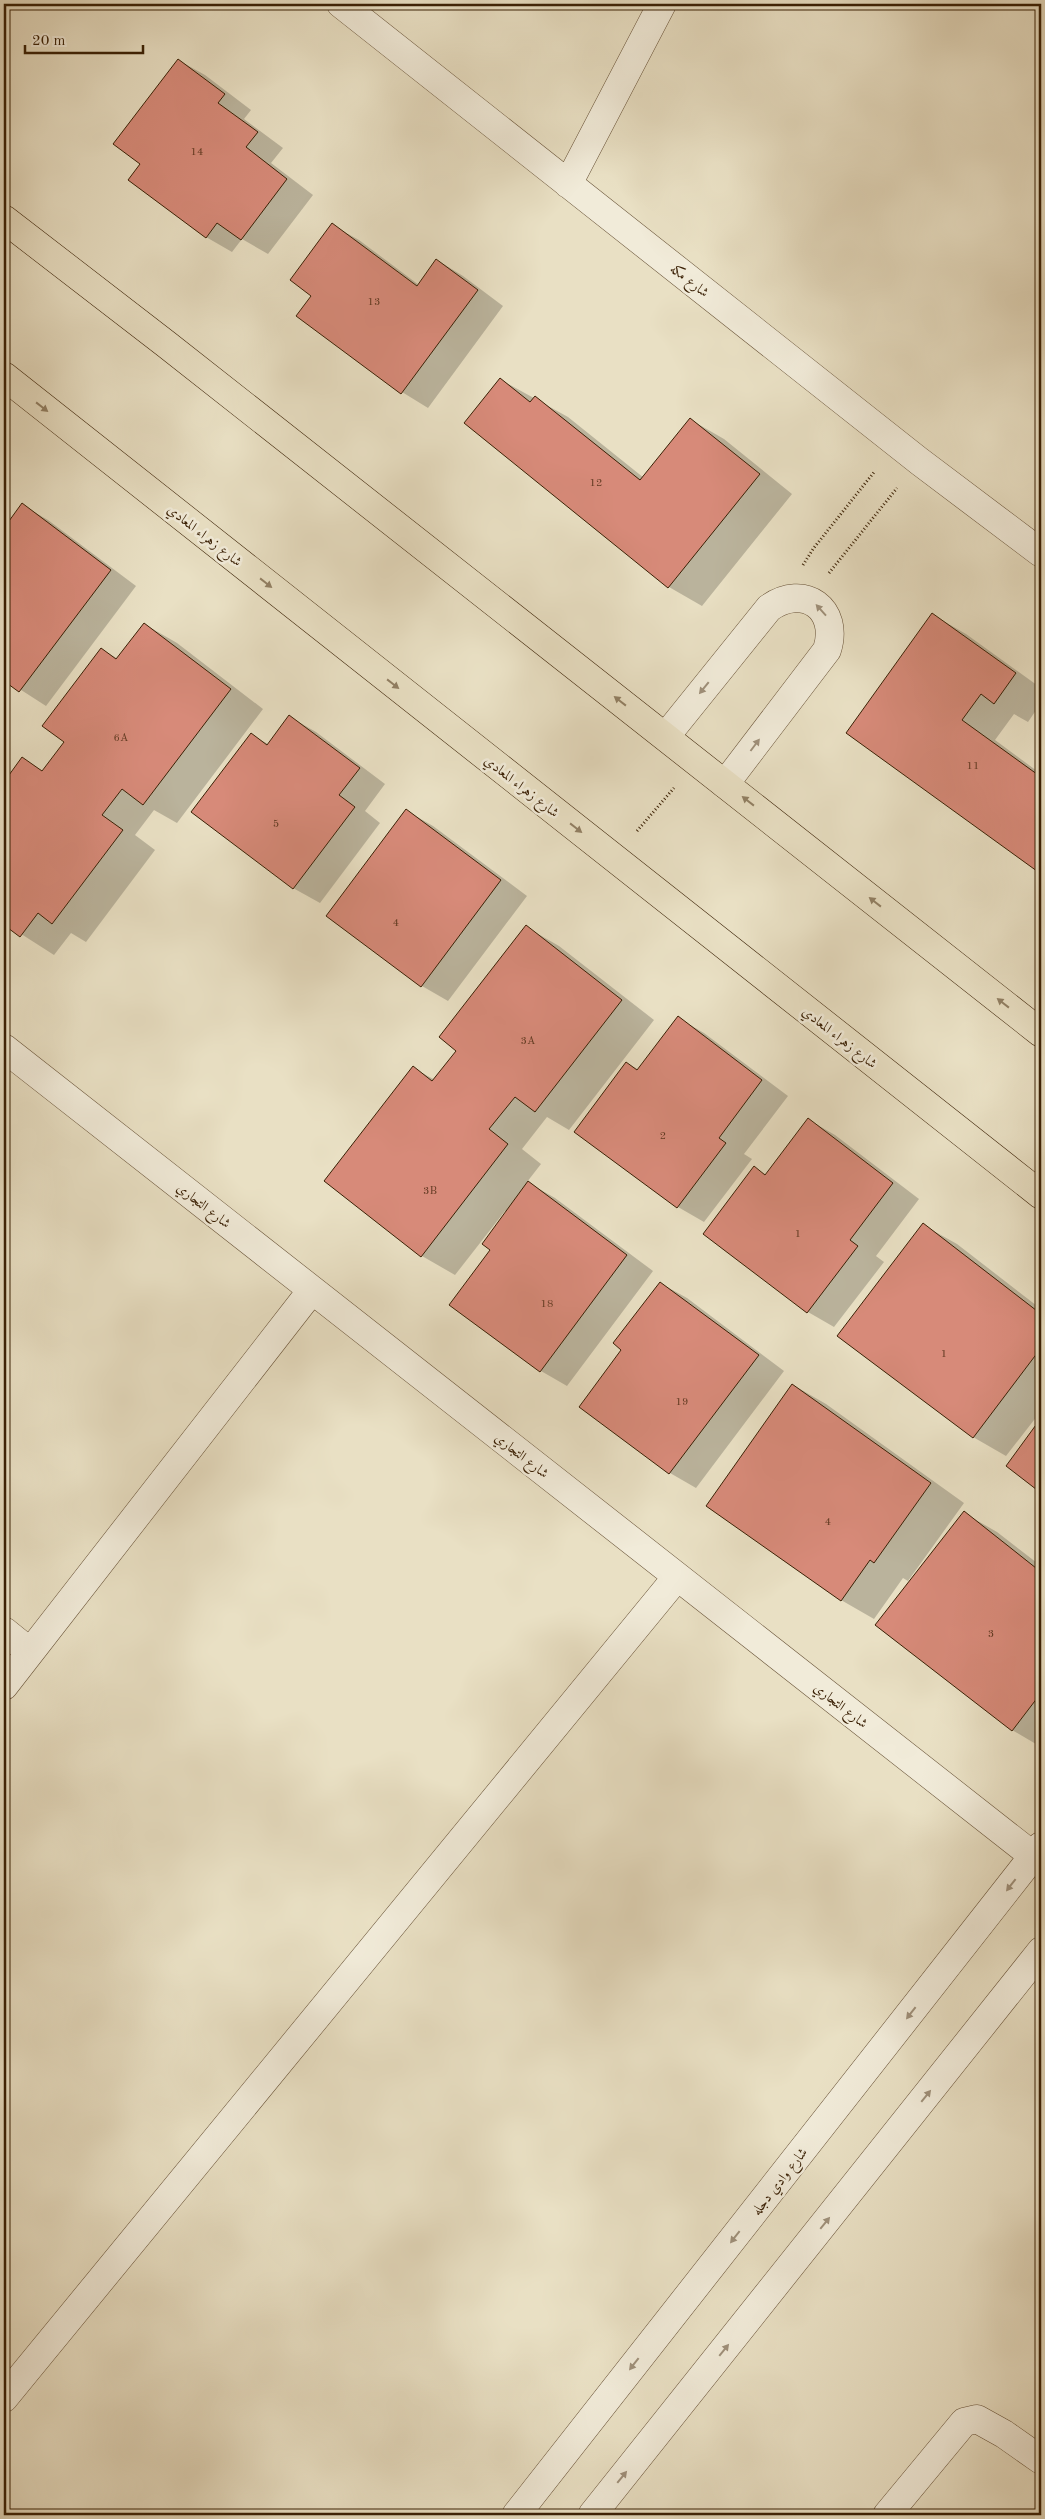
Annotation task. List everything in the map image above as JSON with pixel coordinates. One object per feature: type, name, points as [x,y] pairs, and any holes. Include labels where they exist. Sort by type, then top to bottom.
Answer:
[{"type":"main road","points":[[4,219],[666,736],[1041,1033]]},
{"type":"main road","name":"شارع زهراء المعادي","points":[[4,376],[1041,1195]]},
{"type":"street","name":"شارع مكه","points":[[341,4],[919,461],[1041,554]]},
{"type":"street","points":[[568,184],[662,4]]},
{"type":"street","points":[[666,736],[769,608],[780,600],[794,597],[808,600],[820,606],[831,627],[827,650],[725,784]]},
{"type":"street","name":"شارع التجاري","points":[[4,1048],[677,1576],[1039,1855]]},
{"type":"street","points":[[4,1686],[312,1290]]},
{"type":"street","points":[[4,2398],[677,1576]]},
{"type":"street","points":[[4,1631],[30,1652]]},
{"type":"street","name":"شارع وادي دجله","points":[[516,2515],[1039,1855]]},
{"type":"street","points":[[592,2515],[1041,1951]]},
{"type":"street","points":[[887,2515],[964,2422],[977,2419],[1004,2434],[1041,2460]]},
{"type":"path","points":[[827,532],[862,488]]},
{"type":"path","points":[[848,549],[884,505]]},
{"type":"path","points":[[614,859],[696,761]]},
{"type":"building","points":[[178,59],[225,94],[218,103],[258,132],[246,147],[287,179],[241,240],[217,223],[206,238],[128,180],[140,164],[113,144]]},
{"type":"building","points":[[332,223],[417,286],[436,259],[478,290],[401,394],[296,316],[311,296],[290,280]]},
{"type":"building","points":[[500,378],[530,402],[535,396],[640,480],[690,418],[760,474],[668,588],[464,423]]},
{"type":"building","points":[[22,503],[111,570],[19,692],[4,681],[4,528]]},
{"type":"building","points":[[932,613],[1016,673],[994,704],[981,694],[962,720],[1041,777],[1041,874],[846,733]]},
{"type":"building","points":[[144,623],[231,689],[143,805],[122,789],[102,815],[123,830],[52,924],[38,913],[20,937],[4,925],[4,782],[22,757],[42,771],[64,742],[42,726],[101,648],[116,659]]},
{"type":"building","points":[[289,715],[360,768],[339,795],[355,807],[293,889],[191,812],[251,733],[267,745]]},
{"type":"building","points":[[406,809],[501,880],[421,987],[326,916]]},
{"type":"building","points":[[526,925],[622,1000],[535,1112],[515,1097],[489,1129],[508,1144],[421,1257],[324,1181],[413,1066],[432,1081],[456,1051],[439,1037]]},
{"type":"building","points":[[678,1016],[762,1080],[719,1138],[726,1143],[677,1208],[574,1132],[626,1062],[637,1070]]},
{"type":"building","points":[[808,1118],[893,1183],[850,1240],[858,1246],[807,1313],[703,1234],[754,1166],[765,1175]]},
{"type":"building","points":[[528,1181],[627,1255],[540,1372],[449,1305],[490,1250],[482,1244]]},
{"type":"building","points":[[923,1223],[1041,1314],[1041,1348],[973,1438],[837,1336]]},
{"type":"building","points":[[660,1282],[759,1355],[669,1474],[579,1407],[621,1350],[613,1343]]},
{"type":"building","points":[[792,1384],[931,1483],[874,1563],[870,1560],[841,1601],[706,1506]]},
{"type":"building","points":[[1041,1418],[1041,1493],[1006,1466]]},
{"type":"building","points":[[964,1511],[1041,1572],[1041,1693],[1012,1731],[875,1625]]}]
